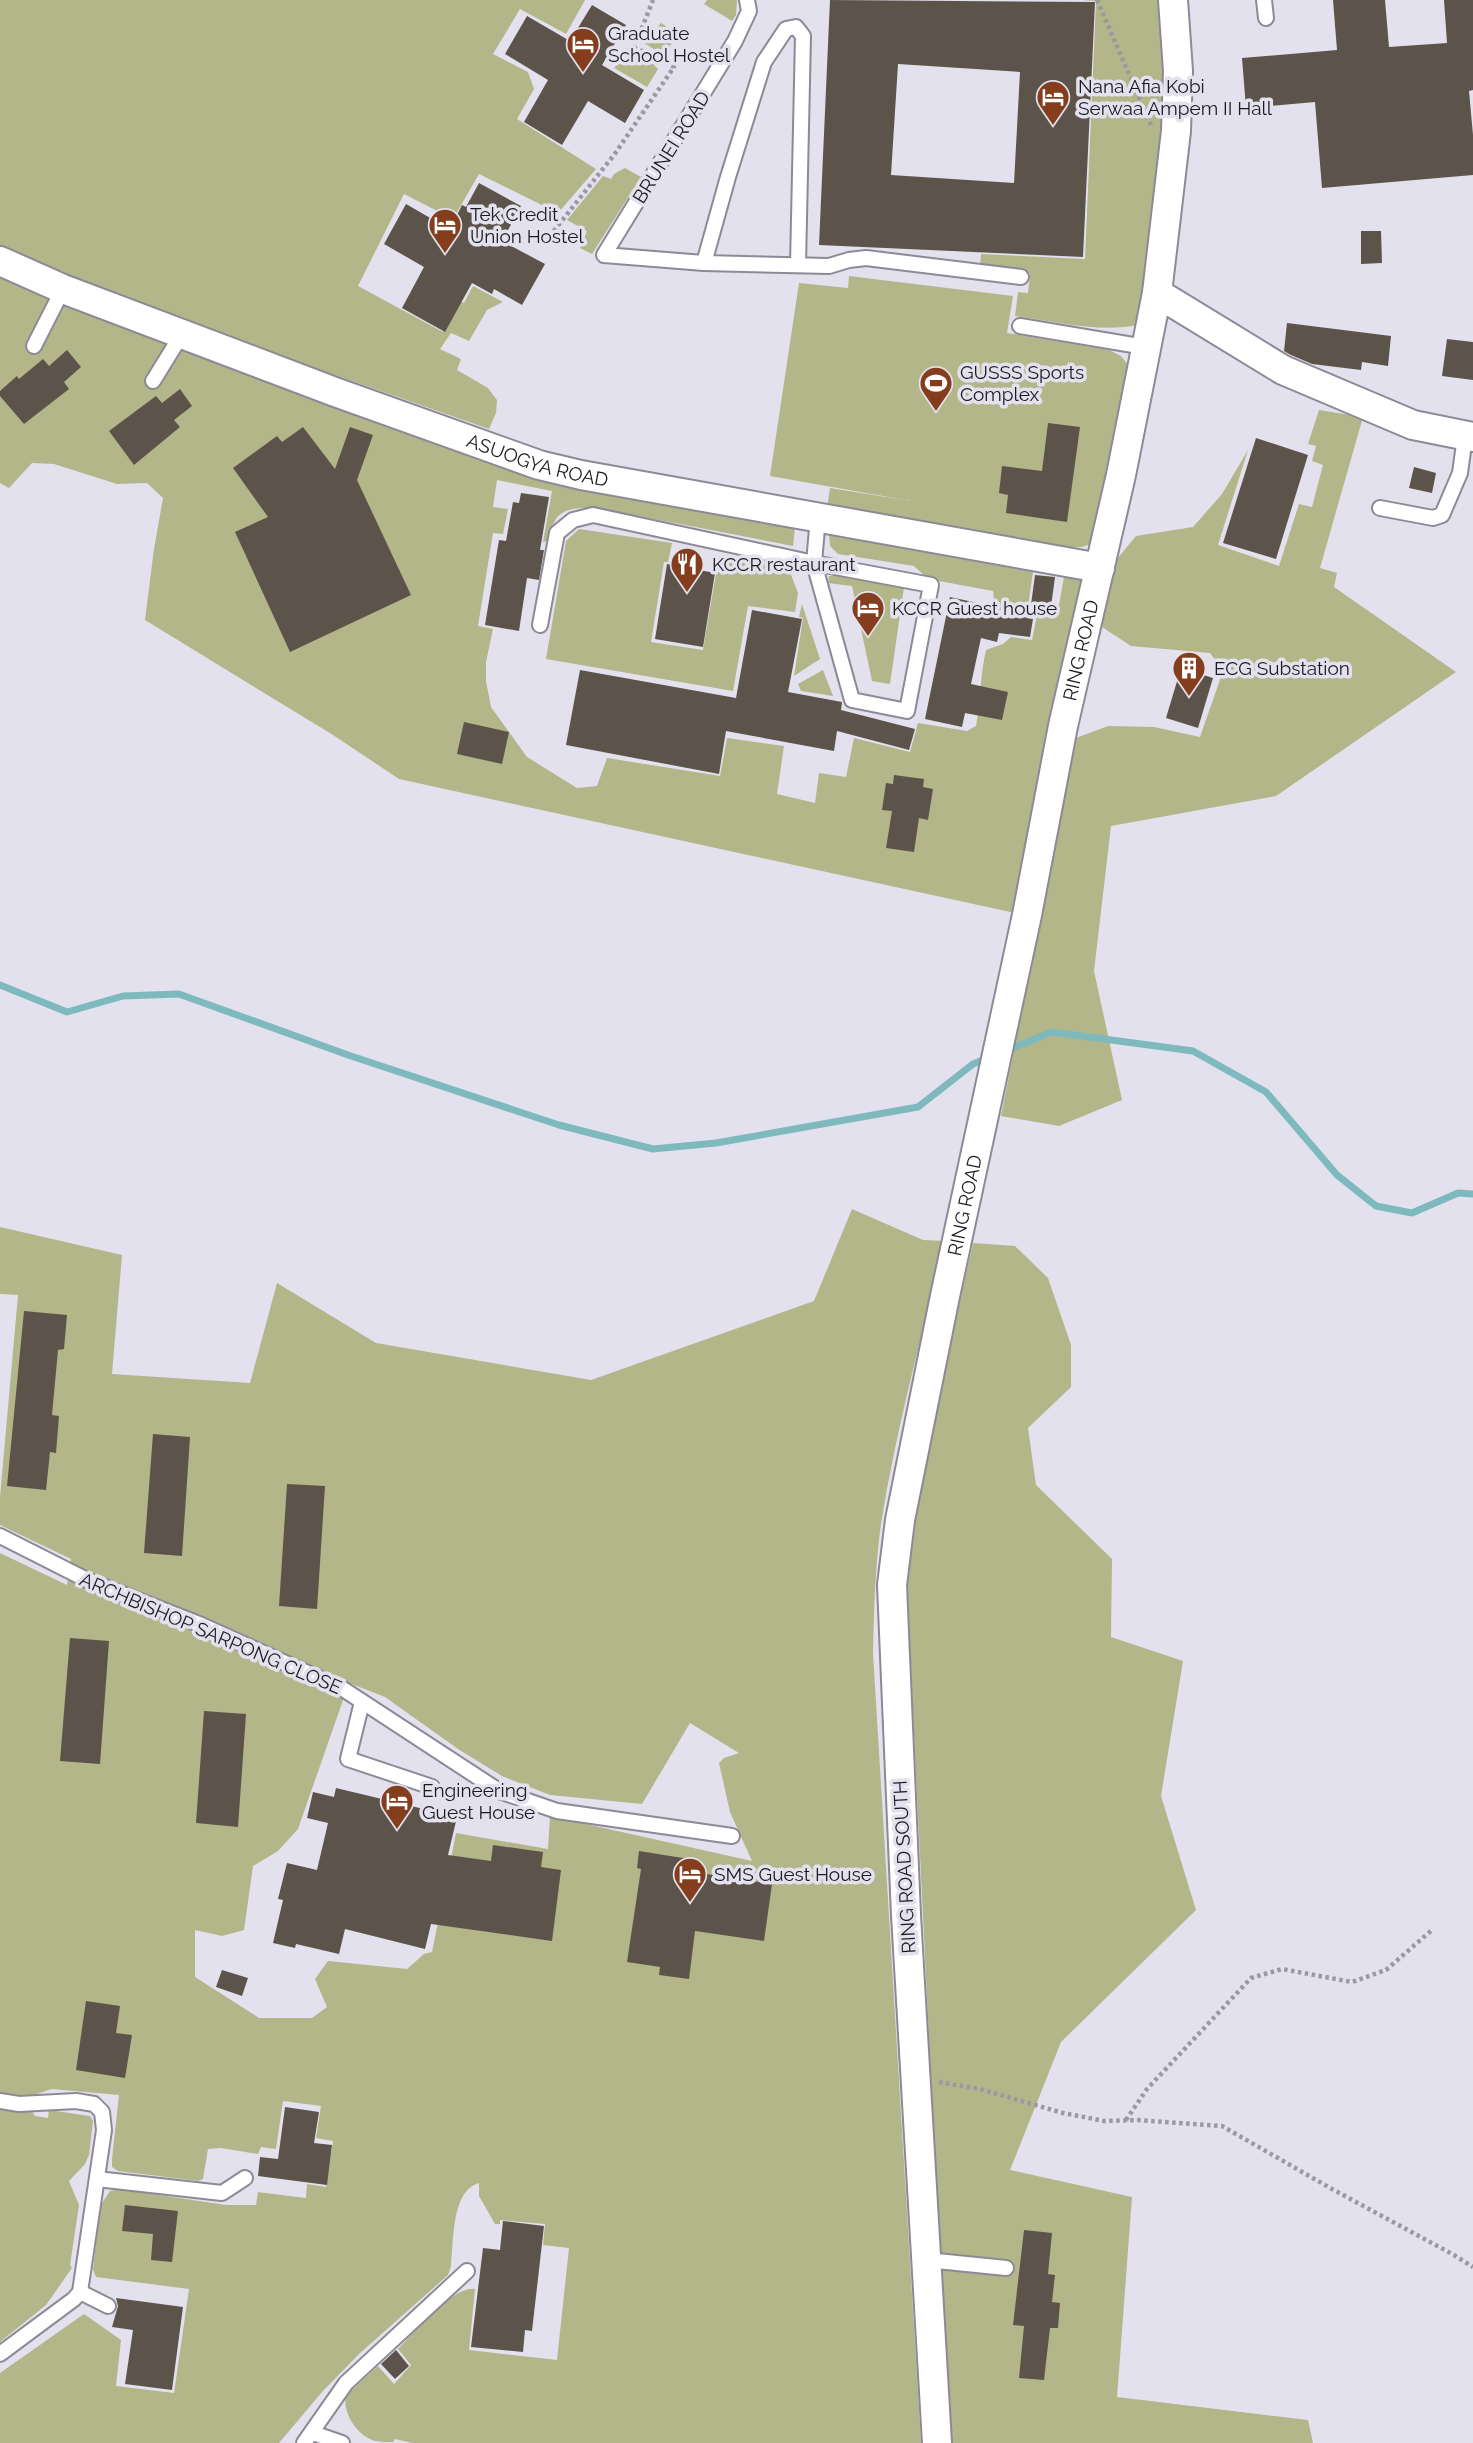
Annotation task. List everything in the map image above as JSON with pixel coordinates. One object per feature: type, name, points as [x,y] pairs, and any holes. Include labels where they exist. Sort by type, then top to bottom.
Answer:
[{"type":"street","name":"RING ROAD","points":[[945,1296],[1027,915],[1063,726],[1121,475],[1157,293],[1176,131],[1178,71],[1173,0]]},
{"type":"street","name":"ASUOGYA ROAD","points":[[0,261],[63,289],[335,392],[539,465],[580,475],[1100,568]]},
{"type":"street","points":[[1157,293],[1283,370],[1413,425],[1469,437]]},
{"type":"street","name":"RING ROAD SOUTH","points":[[937,2443],[906,1915],[891,1585],[900,1520],[945,1296]]},
{"type":"lane","name":"BRUNEI ROAD","points":[[704,263],[604,255],[736,41],[749,11],[747,0]]},
{"type":"lane","points":[[1264,0],[1266,18]]},
{"type":"lane","points":[[798,265],[803,36],[796,27],[786,29],[764,62],[727,177],[704,263],[829,266],[866,258],[1021,277]]},
{"type":"lane","points":[[34,346],[63,289]]},
{"type":"lane","points":[[1020,326],[1145,347]]},
{"type":"lane","points":[[153,381],[182,334]]},
{"type":"lane","points":[[1381,508],[1433,518],[1442,515],[1460,473],[1469,437]]},
{"type":"lane","points":[[540,625],[557,533],[573,520],[593,515],[814,563],[931,585],[907,711],[852,700],[814,563],[818,516]]},
{"type":"lane","name":"ARCHBISHOP SARPONG CLOSE","points":[[0,1535],[89,1581],[211,1630],[343,1689],[499,1791],[557,1811],[732,1836]]},
{"type":"lane","points":[[362,1702],[348,1759],[432,1787]]},
{"type":"lane","points":[[0,2101],[19,2104],[76,2101],[94,2104],[102,2112],[104,2130],[80,2292],[0,2354]]},
{"type":"lane","points":[[97,2179],[222,2193],[245,2178]]},
{"type":"lane","points":[[927,2260],[1006,2268]]},
{"type":"lane","points":[[342,2443],[308,2438],[346,2384],[467,2271]]},
{"type":"lane","points":[[80,2292],[107,2306]]},
{"type":"path","points":[[615,58],[634,48],[653,0]]},
{"type":"path","points":[[1097,0],[1153,130],[1176,131]]},
{"type":"path","points":[[545,242],[614,155],[674,67],[634,48]]},
{"type":"path","points":[[1125,2120],[1147,2089],[1251,1978],[1282,1969],[1352,1982],[1386,1970],[1432,1930]]},
{"type":"path","points":[[917,2078],[980,2089],[1104,2122],[1188,2122],[1222,2126],[1473,2267]]},
{"type":"green space","points":[[0,0],[585,0],[566,34],[520,9],[493,54],[528,72],[534,89],[517,119],[596,169],[558,213],[479,174],[453,219],[404,194],[358,286],[443,332],[460,301],[464,303],[473,286],[503,302],[487,310],[469,341],[451,333],[440,349],[461,359],[457,370],[488,388],[497,400],[496,413],[489,429],[90,289],[0,247]]},
{"type":"green space","points":[[707,0],[737,0],[736,15],[732,21],[704,4]]},
{"type":"green space","points":[[1082,0],[1158,0],[1166,95],[1143,303],[1138,325],[1092,327],[1015,316],[1018,292],[1028,293],[1030,273],[980,269],[981,254],[1085,259],[1096,1]]},
{"type":"green space","points":[[661,23],[678,34],[664,55],[644,43]]},
{"type":"green space","points":[[639,60],[652,63],[658,69],[647,87],[614,68],[621,61]]},
{"type":"green space","points":[[625,168],[641,177],[592,254],[580,248],[587,231],[567,220],[603,176],[611,179]]},
{"type":"green space","points":[[0,274],[166,345],[573,489],[795,527],[793,546],[615,512],[578,508],[562,513],[555,521],[547,541],[543,542],[552,491],[497,480],[493,507],[508,509],[503,534],[493,533],[478,626],[493,629],[486,662],[491,707],[527,757],[577,788],[597,786],[607,758],[720,776],[727,738],[784,746],[777,794],[815,803],[819,773],[846,777],[854,738],[910,752],[918,723],[967,731],[976,726],[986,650],[1003,644],[1011,637],[1032,640],[1037,615],[1057,616],[1064,577],[1083,580],[1015,913],[399,779],[333,735],[145,620],[163,498],[147,483],[117,484],[54,464],[32,463],[9,488],[0,483]]},
{"type":"green space","name":"GUSSS Sports Complex","points":[[849,276],[1013,296],[1007,333],[1109,350],[1121,356],[1129,366],[1091,544],[1060,548],[827,509],[830,488],[911,501],[770,476],[799,283],[848,288]]},
{"type":"green space","points":[[1319,410],[1363,417],[1320,568],[1337,573],[1334,587],[1456,672],[1276,796],[1111,826],[1094,971],[1122,1100],[1059,1126],[1001,1116],[1076,738],[1108,726],[1154,727],[1200,737],[1223,671],[1210,653],[1131,646],[1102,627],[1117,559],[1136,536],[1193,527],[1222,494],[1248,450],[1218,545],[1279,566],[1299,504],[1312,507],[1323,465],[1312,461],[1316,446],[1308,444]]},
{"type":"green space","points":[[579,529],[672,543],[668,562],[664,562],[651,642],[703,650],[719,556],[788,567],[798,593],[795,612],[748,606],[733,691],[546,659],[566,541]]},
{"type":"green space","points":[[829,534],[1033,572],[1027,614],[995,609],[993,591],[928,579],[914,566],[838,554],[830,546]]},
{"type":"green space","points":[[829,576],[904,587],[890,684],[872,681],[852,586],[828,583]]},
{"type":"green space","points":[[802,604],[820,659],[794,676],[803,618],[799,617]]},
{"type":"green space","points":[[823,670],[833,696],[801,691],[798,684]]},
{"type":"green space","points":[[852,1209],[923,1240],[945,1241],[887,1488],[877,1556],[873,1653],[921,2443],[412,2443],[395,2439],[393,2442],[375,2441],[368,2438],[352,2423],[346,2409],[346,2395],[378,2366],[394,2384],[411,2365],[398,2349],[445,2302],[466,2290],[475,2289],[469,2350],[557,2360],[569,2248],[543,2245],[545,2224],[500,2220],[500,2224],[495,2224],[479,2196],[479,2183],[463,2196],[459,2206],[448,2275],[359,2354],[322,2392],[279,2443],[0,2443],[0,2373],[84,2314],[121,2340],[116,2386],[174,2393],[189,2289],[96,2277],[93,2270],[100,2206],[110,2191],[119,2189],[226,2205],[256,2205],[258,2192],[306,2198],[307,2184],[326,2187],[333,2141],[316,2138],[321,2106],[283,2101],[276,2149],[261,2147],[258,2154],[221,2148],[208,2149],[203,2179],[198,2181],[118,2171],[112,2167],[112,2159],[119,2095],[52,2089],[24,2098],[35,2116],[48,2118],[49,2110],[90,2116],[93,2121],[89,2155],[85,2164],[69,2181],[79,2205],[70,2265],[72,2268],[46,2305],[0,2342],[0,1553],[67,1585],[71,1559],[0,1525],[0,1497],[18,1295],[0,1294],[0,1227],[122,1255],[112,1374],[250,1383],[277,1283],[376,1343],[591,1380],[814,1301]],"holes":[[[349,1683],[385,1697],[458,1749],[502,1776],[550,1795],[642,1804],[690,1723],[739,1753],[724,1758],[719,1763],[730,1812],[752,1861],[550,1816],[548,1849],[456,1833],[432,1952],[424,1954],[407,1969],[328,1961],[315,1979],[327,2007],[312,2018],[259,2018],[195,1977],[195,1930],[222,1936],[244,1930],[253,1866],[278,1851],[298,1829]]]},
{"type":"green space","points":[[973,1243],[1015,1246],[1048,1278],[1071,1345],[1071,1387],[1028,1428],[1036,1485],[1112,1559],[1111,1637],[1183,1661],[1161,1796],[1196,1910],[1061,2042],[1010,2170],[1132,2197],[1117,2397],[1308,2420],[1313,2443],[949,2443],[907,1592],[915,1502]]},
{"type":"building","name":"Nana Afia Kobi Serwaa Ampem II Hall","points":[[830,0],[1095,2],[1083,257],[819,245]],"holes":[[[898,64],[1020,72],[1014,183],[891,175]]]},
{"type":"building","points":[[1333,0],[1385,0],[1389,47],[1447,43],[1444,0],[1473,0],[1473,90],[1469,91],[1473,175],[1322,188],[1315,102],[1246,108],[1242,58],[1337,50]]},
{"type":"building","name":"Graduate School Hostel","points":[[592,5],[626,25],[602,65],[644,90],[625,123],[588,101],[562,145],[524,122],[548,80],[505,54],[527,16],[570,41]]},
{"type":"building","name":"Tek Credit Union Hostel","points":[[479,183],[521,206],[502,241],[545,264],[522,305],[494,289],[492,294],[472,283],[445,332],[402,308],[424,267],[384,244],[406,204],[432,219],[435,213],[453,223],[462,205],[466,207]]},
{"type":"building","points":[[1361,231],[1381,231],[1382,263],[1361,264]]},
{"type":"building","points":[[1287,323],[1391,336],[1388,366],[1362,362],[1361,370],[1312,364],[1284,351]]},
{"type":"building","points":[[1447,339],[1473,342],[1473,380],[1442,376]]},
{"type":"building","points":[[67,350],[81,367],[64,382],[69,389],[24,424],[0,396],[0,391],[43,359],[49,366]]},
{"type":"building","points":[[180,389],[192,406],[174,420],[180,427],[134,465],[109,431],[156,396],[162,403]]},
{"type":"building","points":[[1048,423],[1080,427],[1067,522],[1006,513],[1008,495],[999,493],[1002,466],[1042,471]]},
{"type":"building","points":[[303,427],[335,469],[350,427],[373,435],[357,480],[411,595],[290,652],[235,532],[268,517],[233,468],[277,436],[282,442]]},
{"type":"building","points":[[1256,438],[1308,455],[1276,559],[1223,543]]},
{"type":"building","points":[[1414,467],[1436,473],[1432,493],[1409,488]]},
{"type":"building","points":[[521,493],[549,497],[540,550],[544,550],[539,580],[527,578],[519,631],[485,625],[499,540],[506,541],[513,502],[519,503]]},
{"type":"building","points":[[667,564],[715,573],[703,647],[655,639]]},
{"type":"building","points":[[1035,575],[1055,577],[1050,614],[1030,612]]},
{"type":"building","points":[[950,597],[987,605],[986,609],[1033,619],[1030,637],[999,633],[997,642],[981,638],[971,684],[1008,692],[1002,720],[965,713],[962,727],[925,719]]},
{"type":"building","points":[[752,610],[802,619],[788,692],[842,702],[841,710],[915,729],[909,750],[837,731],[834,751],[726,731],[719,774],[566,745],[580,670],[736,698]]},
{"type":"building","name":"ECG Substation","points":[[1181,668],[1213,678],[1198,728],[1166,718]]},
{"type":"building","points":[[464,722],[509,732],[502,764],[457,754]]},
{"type":"building","points":[[894,775],[924,779],[923,787],[933,789],[928,820],[919,818],[914,852],[886,848],[892,811],[882,810],[886,783],[893,784]]},
{"type":"building","points":[[24,1311],[67,1315],[64,1349],[58,1350],[52,1415],[59,1416],[56,1453],[50,1452],[46,1490],[7,1486]]},
{"type":"building","points":[[153,1434],[190,1437],[182,1556],[144,1553]]},
{"type":"building","points":[[287,1484],[325,1486],[317,1609],[279,1606]]},
{"type":"building","points":[[70,1638],[109,1641],[100,1764],[60,1761]]},
{"type":"building","points":[[204,1711],[246,1714],[238,1827],[196,1823]]},
{"type":"building","points":[[336,1788],[457,1817],[448,1855],[491,1861],[493,1845],[543,1852],[541,1867],[561,1870],[552,1941],[431,1924],[425,1949],[345,1929],[339,1954],[296,1944],[295,1948],[273,1943],[283,1900],[278,1899],[287,1863],[317,1870],[328,1823],[307,1818],[313,1792],[334,1797]]},
{"type":"building","points":[[639,1851],[689,1859],[687,1871],[772,1884],[764,1941],[695,1931],[689,1979],[659,1975],[660,1967],[627,1962],[641,1869],[637,1868]]},
{"type":"building","points":[[222,1970],[248,1978],[242,1996],[216,1987]]},
{"type":"building","points":[[86,2001],[120,2006],[116,2033],[132,2035],[125,2078],[76,2070]]},
{"type":"building","points":[[285,2107],[319,2112],[314,2143],[332,2145],[327,2185],[258,2176],[260,2157],[278,2159]]},
{"type":"building","points":[[125,2205],[178,2211],[172,2262],[151,2260],[153,2234],[122,2231]]},
{"type":"building","points":[[503,2221],[544,2226],[532,2331],[525,2330],[523,2352],[471,2347],[483,2248],[500,2250]]},
{"type":"building","points":[[1024,2230],[1052,2233],[1048,2274],[1055,2275],[1052,2302],[1060,2303],[1058,2328],[1050,2328],[1044,2380],[1019,2378],[1024,2326],[1013,2325]]},
{"type":"building","points":[[116,2298],[183,2307],[172,2390],[125,2384],[133,2330],[112,2327],[118,2306]]},
{"type":"building","points":[[396,2350],[409,2366],[395,2379],[381,2364]]},
{"type":"waterway","points":[[0,985],[67,1012],[123,996],[179,994],[348,1055],[559,1125],[653,1149],[716,1143],[918,1107],[973,1064],[990,1057]]},
{"type":"waterway","points":[[1005,1051],[1052,1032],[1193,1051],[1266,1092],[1337,1175],[1376,1206],[1412,1213],[1458,1193],[1473,1194]]},
{"type":"place","name":"Graduate School Hostel","points":[[583,74]]},
{"type":"place","name":"Nana Afia Kobi Serwaa Ampem II Hall","points":[[1053,127]]},
{"type":"place","name":"Tek Credit Union Hostel","points":[[445,255]]},
{"type":"place","name":"GUSSS Sports Complex","points":[[936,413]]},
{"type":"place","name":"KCCR restaurant","points":[[687,594]]},
{"type":"place","name":"KCCR Guest house","points":[[868,638]]},
{"type":"place","name":"ECG Substation","points":[[1189,698]]},
{"type":"place","name":"Engineering Guest House","points":[[397,1831]]},
{"type":"place","name":"SMS Guest House","points":[[690,1904]]}]
